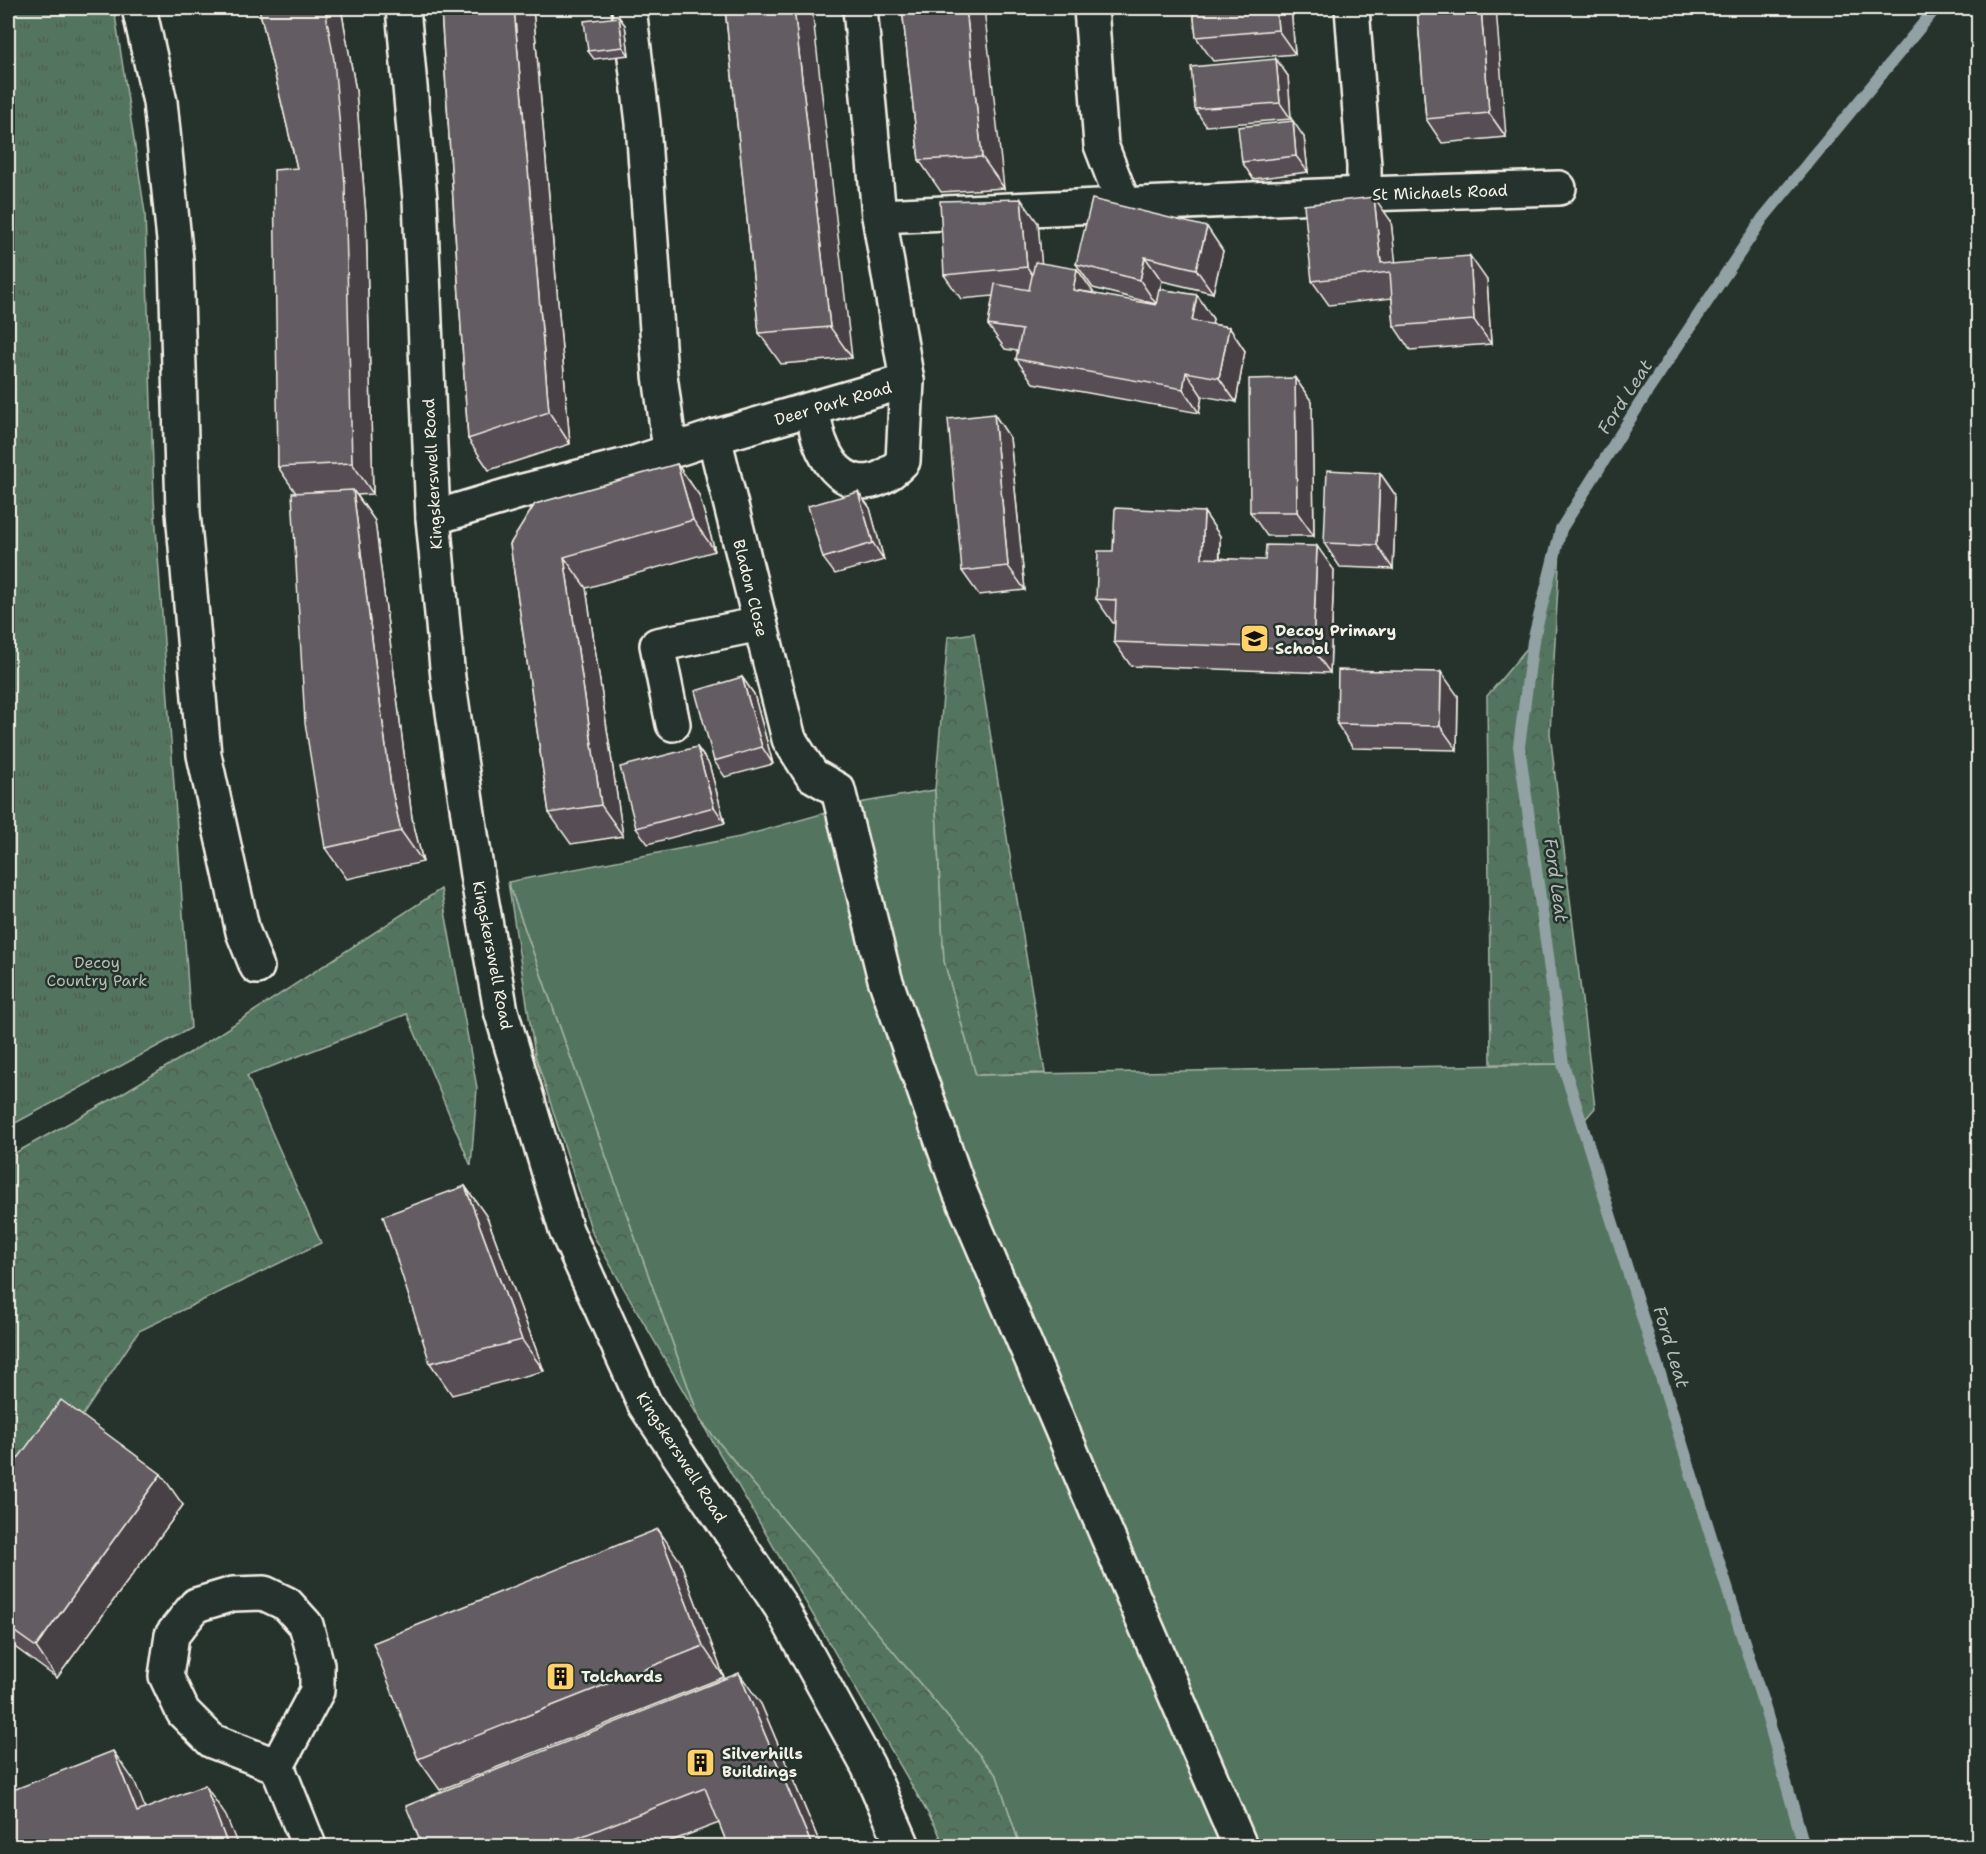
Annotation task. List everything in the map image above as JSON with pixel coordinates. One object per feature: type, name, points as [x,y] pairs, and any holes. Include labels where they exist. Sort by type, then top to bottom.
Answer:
[{"type":"street","points":[[138,8],[160,102],[176,260],[183,512],[204,755],[243,932],[256,967]]},
{"type":"street","name":"Kingskerswell Road","points":[[403,8],[420,199],[432,518],[448,678],[477,875],[501,1011],[566,1230],[645,1406],[780,1607],[868,1766],[903,1846]]},
{"type":"street","points":[[629,8],[643,123],[660,375],[670,450]]},
{"type":"street","name":"Deer Park Road","points":[[432,518],[519,492],[635,463],[670,450],[907,381],[879,216],[860,8]]},
{"type":"street","points":[[1091,8],[1101,145],[1124,205]]},
{"type":"street","name":"St Michaels Road","points":[[1352,8],[1364,166],[1364,194],[1559,188]]},
{"type":"street","points":[[879,216],[1364,194]]},
{"type":"street","points":[[812,409],[820,442],[830,462],[847,479],[868,483],[891,474],[903,462],[907,381]]},
{"type":"street","name":"Bladon Close","points":[[714,437],[789,739],[812,775],[838,790],[885,979],[960,1192],[1240,1846]]},
{"type":"street","points":[[673,724],[657,645],[760,624]]},
{"type":"street","points":[[277,1766],[316,1691],[316,1665],[306,1624],[287,1604],[264,1593],[233,1594],[196,1605],[172,1635],[166,1676],[183,1712],[212,1741],[277,1766],[309,1846]]},
{"type":"green space","name":"Decoy Country Park","points":[[8,8],[114,8],[145,213],[154,499],[191,1028],[8,1127]]},
{"type":"green space","points":[[1561,529],[1550,733],[1595,1108],[1581,1124],[1563,1064],[1491,1064],[1487,696],[1533,641]]},
{"type":"green space","points":[[974,633],[1045,1073],[976,1075],[944,961],[935,790],[948,637]]},
{"type":"green space","points":[[935,790],[944,961],[976,1075],[1563,1064],[1766,1712],[1804,1846],[1020,1846],[997,1776],[700,1420],[508,882],[740,837],[864,802]]},
{"type":"green space","points":[[508,882],[700,1419],[593,1235],[535,1055]]},
{"type":"green space","points":[[441,889],[477,1088],[471,1166],[407,1014],[247,1076],[321,1243],[139,1331],[8,1527],[8,1157],[196,1049]]},
{"type":"green space","points":[[700,1421],[997,1776],[1020,1846],[944,1846],[937,1829]]},
{"type":"building","points":[[259,8],[325,8],[334,60],[345,185],[352,463],[278,467],[274,170],[297,168]]},
{"type":"building","points":[[441,8],[514,8],[549,412],[468,439]]},
{"type":"building","points":[[725,8],[794,8],[830,327],[759,333]]},
{"type":"building","points":[[902,8],[966,8],[982,157],[919,160]]},
{"type":"building","points":[[1193,8],[1276,8],[1278,30],[1196,37]]},
{"type":"building","points":[[1417,8],[1481,8],[1489,113],[1426,119]]},
{"type":"building","points":[[619,17],[623,47],[588,51],[584,21]]},
{"type":"building","points":[[1276,59],[1280,103],[1195,109],[1191,67]]},
{"type":"building","points":[[1293,121],[1296,156],[1242,162],[1238,127]]},
{"type":"building","points":[[1374,197],[1381,263],[1470,256],[1474,320],[1394,326],[1390,272],[1312,281],[1304,205]]},
{"type":"building","points":[[1021,199],[1027,267],[944,275],[940,201]]},
{"type":"building","points":[[1092,199],[1207,227],[1196,269],[1145,257],[1140,280],[1076,264]]},
{"type":"building","points":[[1035,262],[1077,269],[1073,290],[1156,305],[1159,289],[1197,295],[1192,321],[1229,327],[1219,378],[1186,372],[1183,389],[1016,359],[1022,330],[988,325],[995,284],[1029,290]]},
{"type":"building","points":[[1295,378],[1297,512],[1250,512],[1249,379]]},
{"type":"building","points":[[994,414],[1008,566],[962,571],[948,419]]},
{"type":"building","points":[[677,464],[693,520],[564,557],[601,805],[549,813],[510,544],[535,504]]},
{"type":"building","points":[[1327,470],[1380,473],[1377,545],[1324,543]]},
{"type":"building","points":[[353,490],[391,787],[401,831],[325,848],[305,723],[292,493]]},
{"type":"building","points":[[858,492],[873,543],[823,558],[808,506]]},
{"type":"building","points":[[1115,508],[1204,512],[1202,558],[1265,560],[1266,545],[1317,546],[1313,649],[1114,642],[1116,600],[1096,599],[1098,551],[1113,551]]},
{"type":"building","points":[[1338,670],[1441,672],[1440,726],[1337,724]]},
{"type":"building","points":[[742,677],[762,747],[714,761],[695,691]]},
{"type":"building","points":[[697,747],[714,807],[636,828],[620,767]]},
{"type":"building","points":[[465,1186],[522,1340],[430,1363],[383,1216]]},
{"type":"building","points":[[61,1400],[161,1474],[36,1647],[8,1627],[8,1472]]},
{"type":"building","name":"Tolchards","points":[[658,1529],[703,1646],[418,1759],[373,1643]]},
{"type":"building","name":"Silverhills Buildings","points":[[739,1673],[812,1846],[728,1846],[705,1788],[557,1846],[422,1846],[406,1806]]},
{"type":"building","points":[[113,1751],[137,1812],[205,1785],[228,1846],[8,1846],[8,1792]]},
{"type":"waterway","name":"Ford Leat","points":[[1804,1846],[1766,1712],[1563,1064],[1519,746],[1533,641],[1561,529],[1647,392],[1763,218],[1936,8]]},
{"type":"place","name":"Decoy Primary School","points":[[1254,639]]},
{"type":"place","name":"Tolchards","points":[[560,1676]]},
{"type":"place","name":"Silverhills Buildings","points":[[701,1762]]}]
